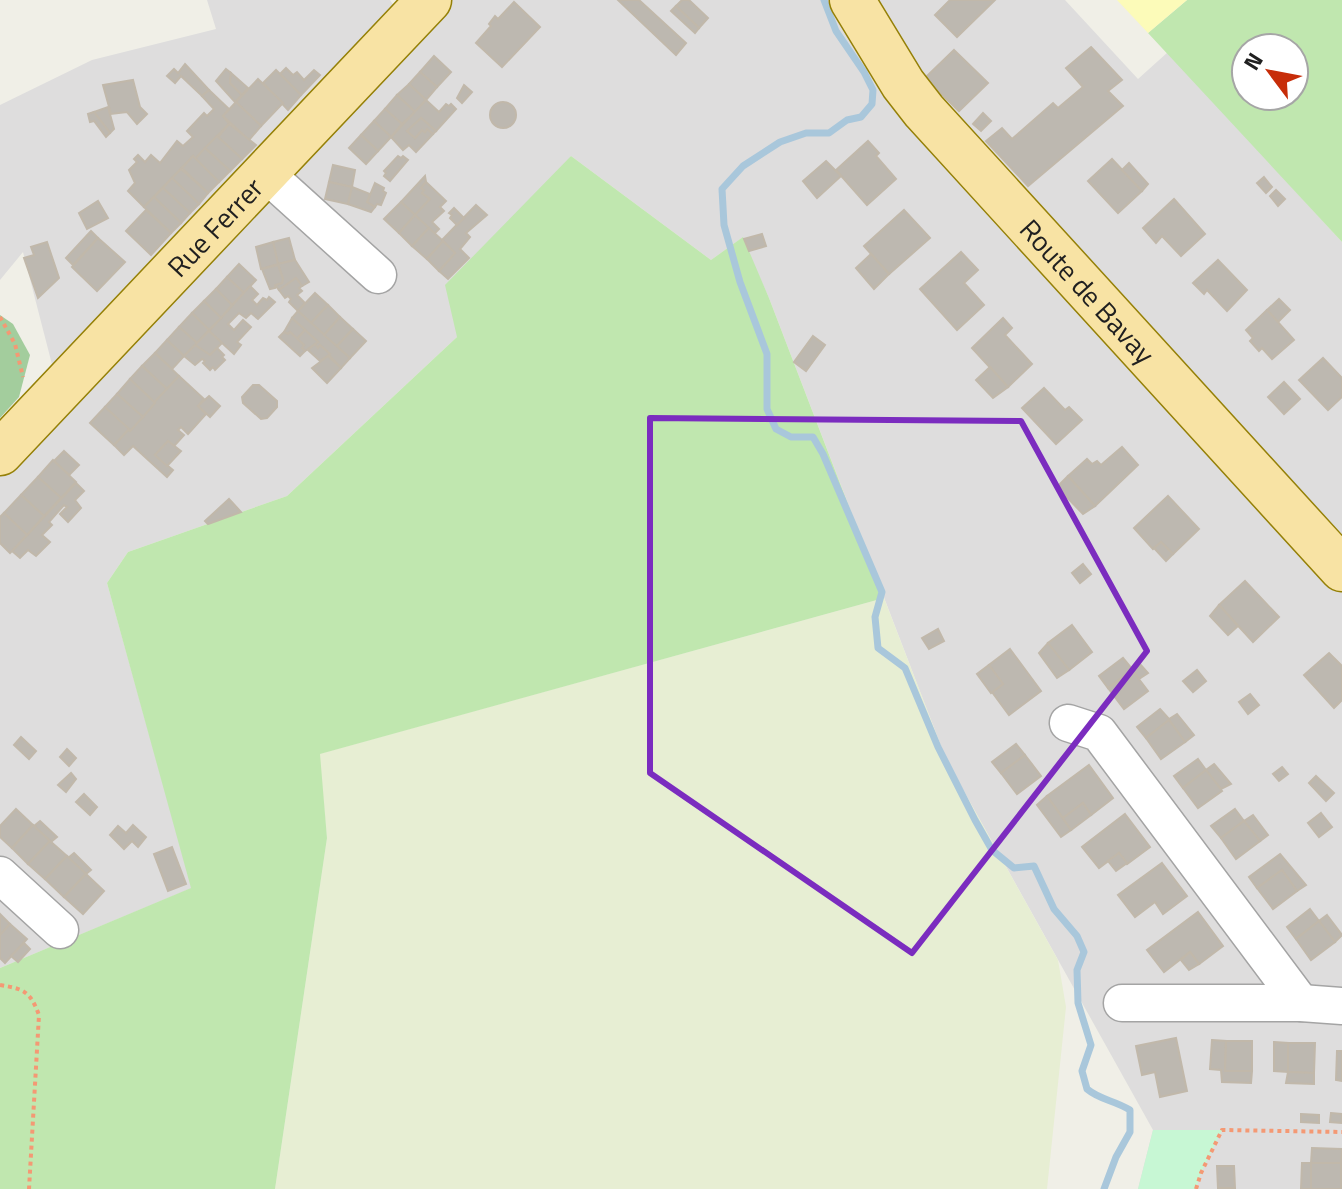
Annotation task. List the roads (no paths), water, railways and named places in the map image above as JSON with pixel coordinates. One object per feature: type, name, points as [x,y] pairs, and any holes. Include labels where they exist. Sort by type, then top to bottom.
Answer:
[{"type":"main road","name":"Rue Ferrer","points":[[0,453],[429,0]]},
{"type":"main road","name":"Route de Bavay","points":[[852,0],[903,84],[924,111],[1342,569]]},
{"type":"street","points":[[264,172],[378,275]]},
{"type":"street","points":[[1068,723],[1099,733],[1301,1003]]},
{"type":"street","points":[[0,875],[60,930]]},
{"type":"street","points":[[1122,1003],[1301,1003],[1342,1006]]},
{"type":"waterway","points":[[824,0],[836,31],[873,90],[872,104],[861,117],[847,120],[829,133],[806,133],[780,142],[743,166],[722,189],[724,225],[740,282],[767,354],[767,409],[776,429],[791,437],[813,437],[823,454],[882,592],[875,617],[878,648],[905,668],[938,747],[992,850],[1014,868],[1034,866],[1054,909],[1077,936],[1084,952],[1077,970],[1078,1003],[1091,1045],[1082,1071],[1087,1089],[1130,1110],[1130,1132],[1104,1189]]}]
